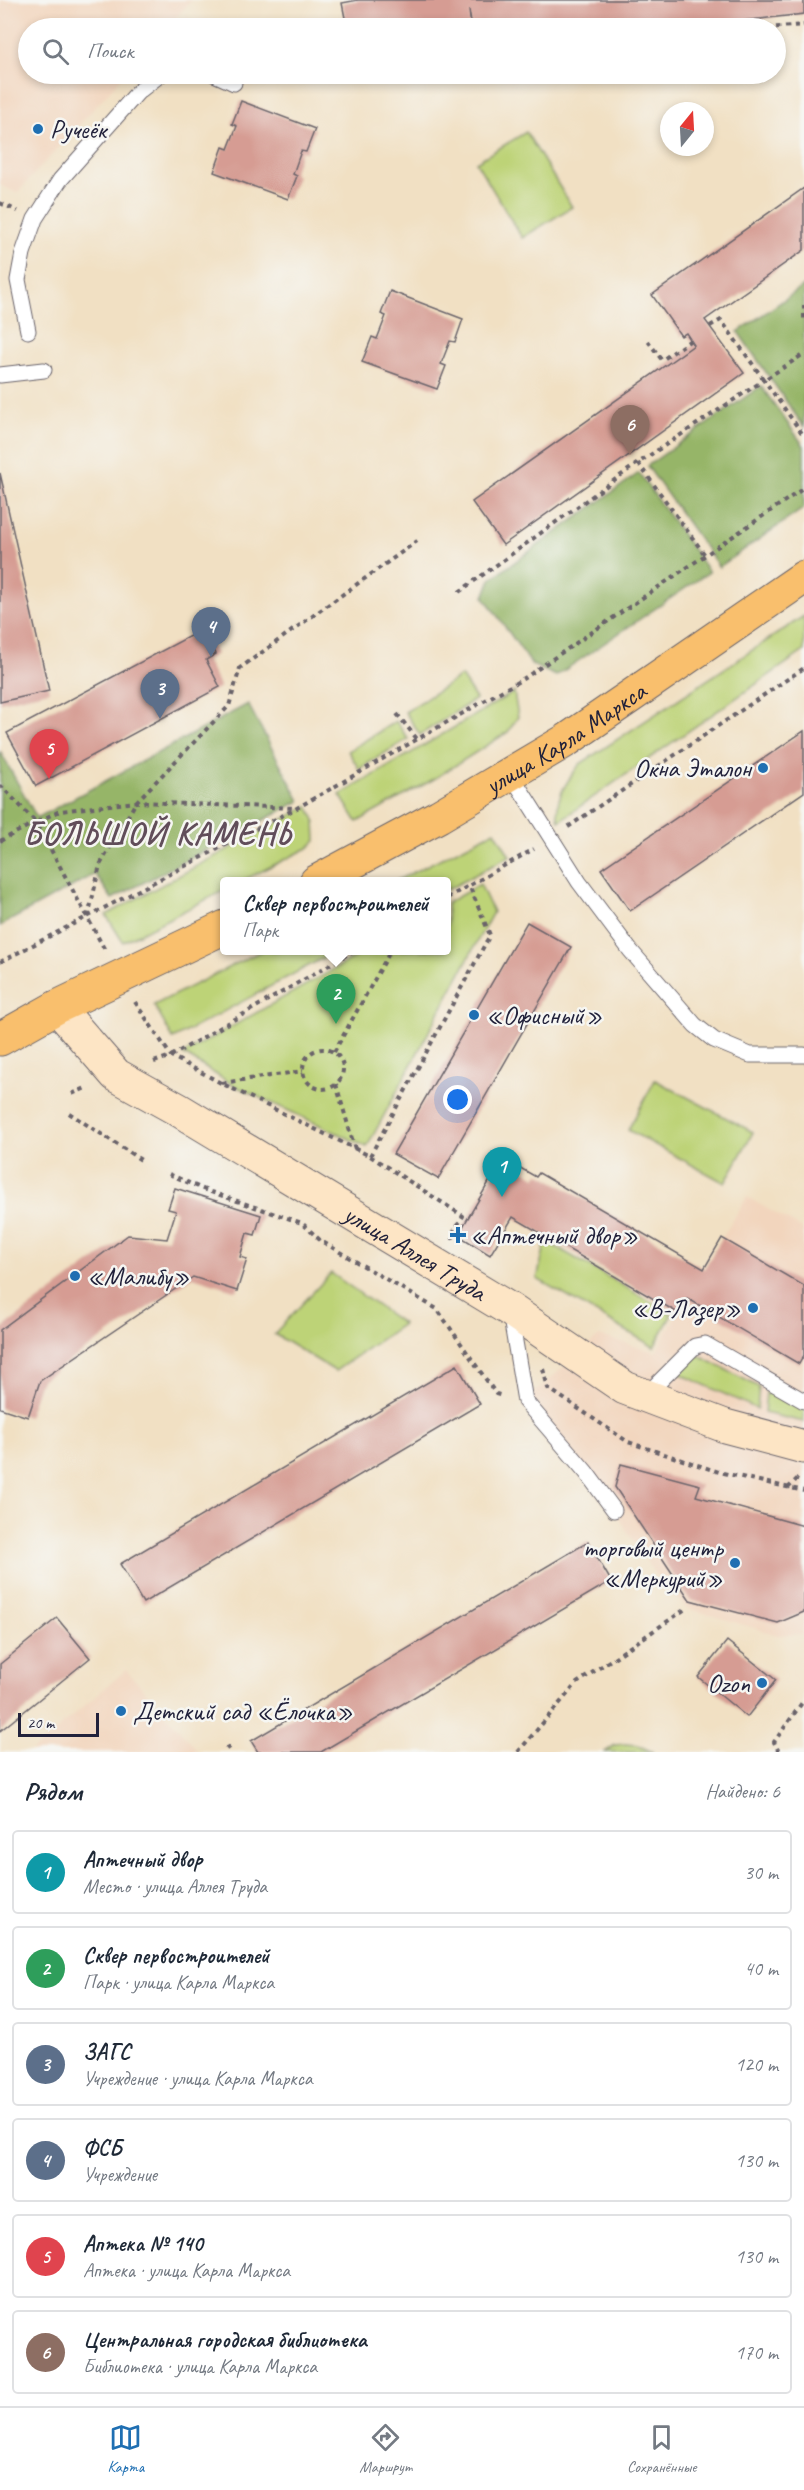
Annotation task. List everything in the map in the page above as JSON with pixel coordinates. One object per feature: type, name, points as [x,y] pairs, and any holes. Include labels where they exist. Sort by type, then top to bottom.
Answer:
[{"type":"main road","name":"улица Карла Маркса","points":[[325,877],[440,816],[567,740],[804,577]]},
{"type":"main road","points":[[0,1039],[57,1007],[220,929]]},
{"type":"street","name":"улица Аллея Труда","points":[[57,1007],[116,1075],[179,1110],[509,1309],[532,1327],[626,1388],[725,1426],[804,1447]]},
{"type":"lane","points":[[28,331],[18,280],[23,253],[35,219],[60,180],[138,92],[148,84]]},
{"type":"lane","points":[[0,375],[44,370]]},
{"type":"lane","points":[[510,773],[579,882],[624,942],[695,1025],[714,1040],[750,1055],[804,1055]]},
{"type":"lane","points":[[509,1309],[525,1401],[586,1472],[614,1510]]},
{"type":"lane","points":[[645,1396],[695,1346],[705,1344],[804,1401]]},
{"type":"path","points":[[786,26],[804,25]]},
{"type":"path","points":[[804,305],[804,320]]},
{"type":"path","points":[[710,326],[721,320],[804,436]]},
{"type":"path","points":[[648,341],[662,360],[691,340]]},
{"type":"path","points":[[459,592],[638,463],[804,354]]},
{"type":"path","points":[[638,463],[705,555]]},
{"type":"path","points":[[0,962],[297,808],[526,676],[804,488]]},
{"type":"path","points":[[88,917],[100,865],[136,802],[228,706],[240,668],[420,540]]},
{"type":"path","points":[[451,896],[552,839],[804,668]]},
{"type":"path","points":[[397,714],[417,739]]},
{"type":"path","points":[[0,785],[36,822],[119,977],[171,1056],[370,1156],[463,1216],[452,1235],[454,1241]]},
{"type":"path","points":[[0,841],[60,811],[136,802],[297,808]]},
{"type":"path","points":[[370,1156],[490,935],[469,885]]},
{"type":"path","points":[[72,1095],[116,1075],[171,1056],[348,955]]},
{"type":"path","points":[[334,1052],[389,955]]},
{"type":"path","points":[[326,1049],[334,1052],[340,1059],[343,1070],[336,1084],[326,1088],[316,1087],[307,1080],[303,1071],[304,1062],[312,1052],[326,1049]]},
{"type":"path","points":[[221,1083],[303,1071]]},
{"type":"path","points":[[336,1084],[355,1149]]},
{"type":"path","points":[[69,1113],[144,1162]]},
{"type":"path","points":[[169,1174],[205,1190],[302,1223],[321,1241],[437,1309],[496,1394],[525,1401]]},
{"type":"path","points":[[548,1388],[628,1442],[719,1472],[804,1491]]},
{"type":"path","points":[[788,1488],[804,1472]]},
{"type":"path","points":[[518,1752],[577,1683],[687,1608]]},
{"type":"path","points":[[779,1752],[774,1742],[804,1700]]},
{"type":"path","points":[[226,1746],[231,1752]]},
{"type":"shaded area","name":"Ручеёк","points":[[0,0],[192,0],[175,18],[18,18],[18,84],[116,84],[17,193],[0,185]]},
{"type":"shaded area","points":[[747,1197],[804,1230],[804,1634],[778,1635],[687,1608],[659,1581],[614,1510],[525,1401],[599,1336],[656,1352],[684,1300]]},
{"type":"shaded area","name":"Детский сад «Ёлочка»","points":[[126,1670],[199,1752],[31,1752]]},
{"type":"green space","points":[[526,132],[572,207],[522,238],[476,162]]},
{"type":"green space","points":[[804,286],[804,427],[738,332]]},
{"type":"green space","points":[[761,386],[804,446],[804,508],[719,567],[647,466]]},
{"type":"green space","points":[[639,473],[709,572],[556,676],[532,665],[484,597],[491,579]]},
{"type":"green space","points":[[804,616],[804,651],[559,821],[558,805],[562,791],[580,764]]},
{"type":"green space","points":[[461,676],[476,699],[420,735],[405,712]]},
{"type":"green space","points":[[514,692],[518,717],[508,732],[434,779],[357,822],[340,795]]},
{"type":"green space","points":[[248,704],[300,801],[112,899],[95,874],[0,926],[0,751],[37,818]]},
{"type":"green space","points":[[396,721],[408,739],[359,769],[348,751]]},
{"type":"green space","points":[[308,806],[315,820],[316,841],[308,848],[250,877],[220,877],[220,893],[123,942],[106,915]]},
{"type":"green space","points":[[495,831],[510,856],[451,888],[451,877],[404,877]]},
{"type":"green space","points":[[480,884],[493,912],[367,1147],[233,1085],[183,1054],[359,955],[451,955],[451,901]]},
{"type":"green space","points":[[253,955],[329,955],[173,1039],[154,1005]]},
{"type":"green space","points":[[655,1080],[753,1132],[725,1183],[628,1130]]},
{"type":"green space","points":[[546,1241],[672,1314],[654,1347],[537,1279]]},
{"type":"green space","points":[[331,1273],[403,1324],[335,1371],[274,1334]]},
{"type":"green space","points":[[694,1353],[759,1387],[757,1409],[676,1372]]},
{"type":"green space","points":[[766,1392],[804,1410],[804,1422],[764,1413]]},
{"type":"green space","points":[[615,1745],[637,1745],[653,1752],[605,1752]]},
{"type":"building","points":[[358,0],[804,0],[804,14],[768,18],[470,18],[469,10],[470,18],[345,18],[342,3]]},
{"type":"building","points":[[241,101],[315,129],[306,152],[301,151],[293,174],[297,176],[288,199],[214,172],[223,147],[228,149],[237,126],[232,124]]},
{"type":"building","points":[[804,188],[804,250],[705,320],[744,373],[503,545],[472,502],[694,345],[686,333],[681,336],[652,295]]},
{"type":"building","points":[[390,291],[463,319],[455,342],[450,341],[441,364],[446,366],[437,389],[362,362],[372,337],[377,339],[386,316],[381,314]]},
{"type":"building","points":[[0,473],[49,691],[0,702]]},
{"type":"building","points":[[203,629],[216,654],[206,660],[220,687],[36,786],[7,733]]},
{"type":"building","points":[[804,731],[804,792],[630,911],[601,869]]},
{"type":"building","points":[[527,922],[571,947],[438,1179],[393,1154]]},
{"type":"building","points":[[503,1158],[536,1177],[539,1173],[704,1269],[722,1238],[804,1286],[804,1355],[799,1364],[687,1298],[678,1313],[513,1217],[490,1255],[458,1235]]},
{"type":"building","points":[[175,1188],[261,1215],[255,1235],[247,1233],[240,1257],[247,1259],[237,1291],[193,1277],[40,1381],[28,1417],[0,1408],[0,1330],[128,1235],[167,1239],[176,1211],[168,1209]]},
{"type":"building","points":[[457,1365],[480,1404],[143,1603],[120,1564]]},
{"type":"building","name":"торговый центр «Меркурий»","points":[[621,1464],[700,1485],[696,1496],[804,1526],[804,1612],[778,1623],[690,1600],[615,1487]]},
{"type":"building","points":[[588,1542],[611,1581],[321,1752],[258,1752],[251,1741]]},
{"type":"building","points":[[57,1618],[90,1658],[0,1731],[0,1664]]},
{"type":"building","points":[[727,1641],[776,1680],[747,1717],[698,1677]]},
{"type":"place","name":"Ручеёк","points":[[38,129]]},
{"type":"place","name":"Центральная городская библиотека","points":[[630,455]]},
{"type":"place","name":"ФСБ","points":[[211,657]]},
{"type":"place","name":"ЗАГС","points":[[160,719]]},
{"type":"place","name":"Окна Эталон","points":[[763,768]]},
{"type":"place","name":"Аптека № 140","points":[[49,779]]},
{"type":"place","name":"«Офисный»","points":[[474,1015]]},
{"type":"place","name":"Сквер первостроителей","points":[[336,1024]]},
{"type":"place","name":"Аптечный двор","points":[[502,1197]]},
{"type":"place","name":"«Аптечный двор»","points":[[458,1235]]},
{"type":"place","name":"«Малибу»","points":[[75,1276]]},
{"type":"place","name":"«В-Лазер»","points":[[753,1308]]},
{"type":"place","name":"торговый центр «Меркурий»","points":[[735,1563]]},
{"type":"place","name":"Ozon","points":[[762,1683]]},
{"type":"place","name":"Детский сад «Ёлочка»","points":[[121,1711]]},
{"type":"district","name":"БОЛЬШОЙ КАМЕНЬ","points":[[158,833]]}]
